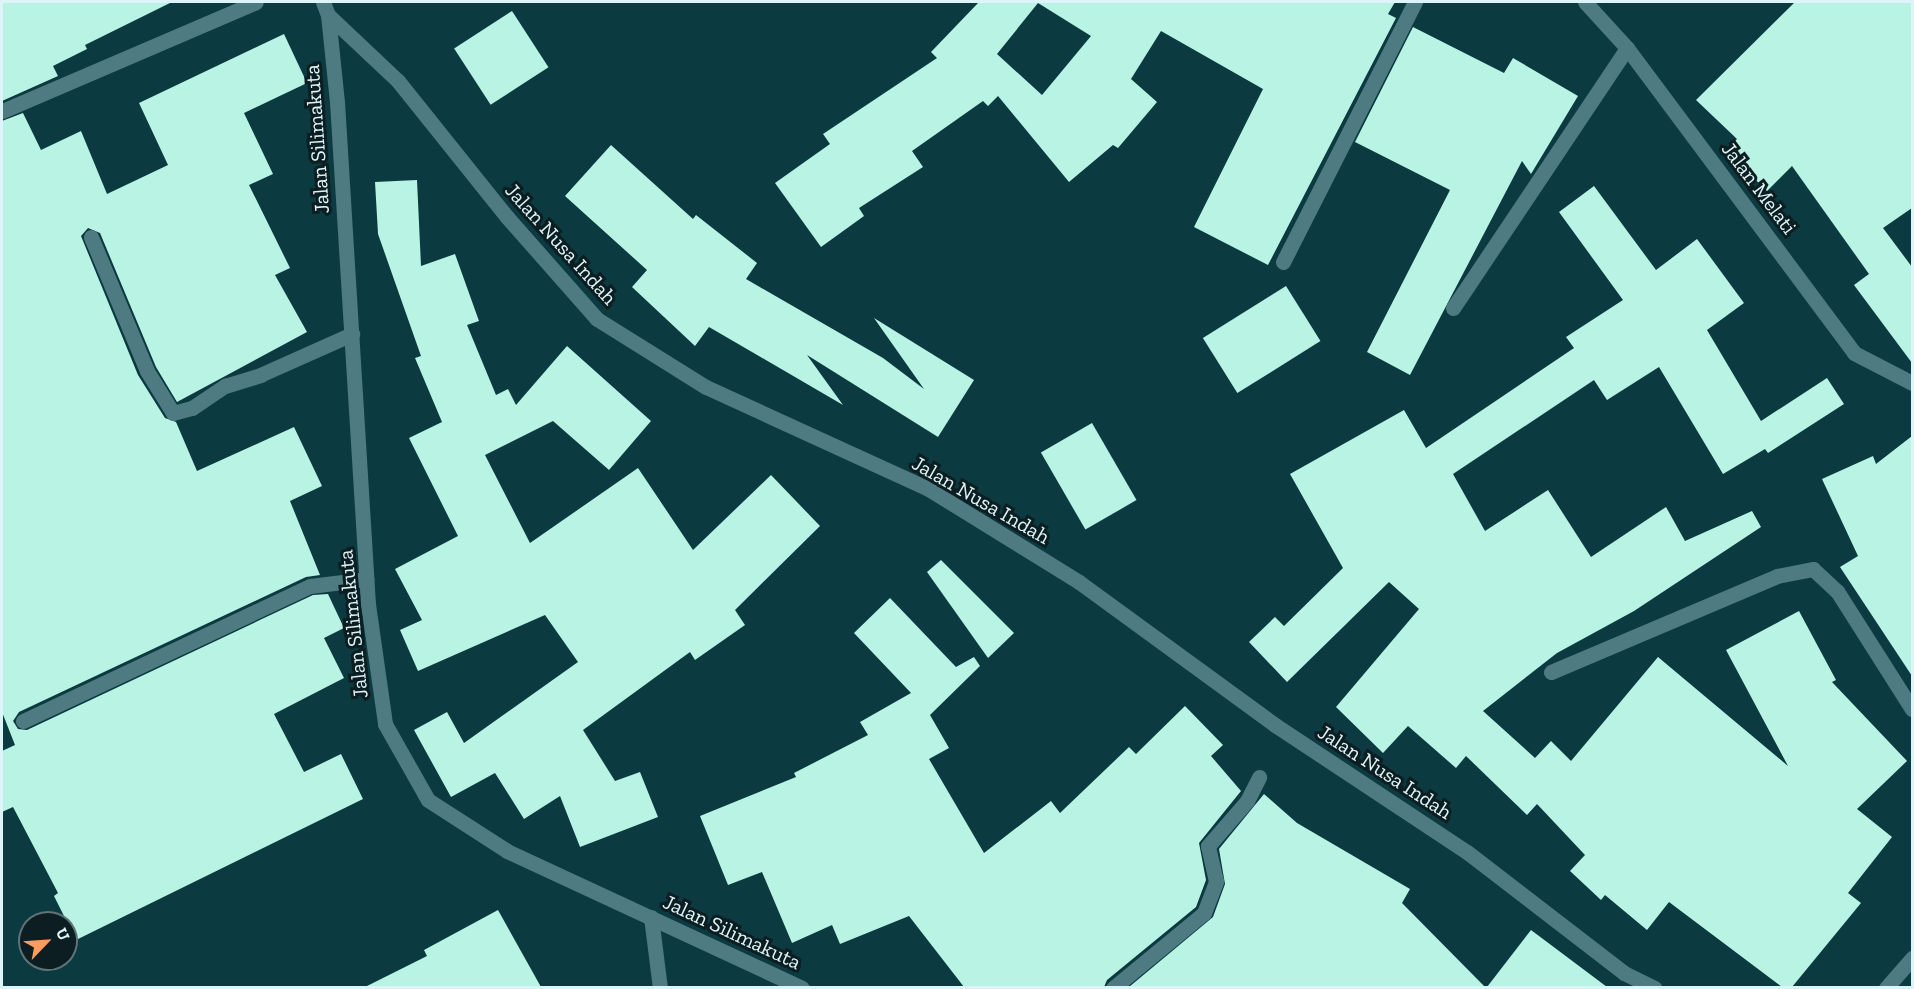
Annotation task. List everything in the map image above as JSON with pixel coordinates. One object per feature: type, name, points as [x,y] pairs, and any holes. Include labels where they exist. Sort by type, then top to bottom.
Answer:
[{"type":"street","points":[[2,111],[256,2]]},
{"type":"street","points":[[1282,262],[1415,2]]},
{"type":"street","name":"Jalan Melati","points":[[1585,2],[1627,48],[1854,353],[1912,382]]},
{"type":"street","name":"Jalan Silimakuta","points":[[326,8],[352,334],[367,579],[385,724],[428,800],[507,851],[802,987]]},
{"type":"street","name":"Jalan Nusa Indah","points":[[326,8],[398,81],[507,217],[597,319],[706,387],[927,488],[1079,582],[1275,725],[1467,852],[1624,973],[1654,987]]},
{"type":"street","points":[[1453,308],[1627,48]]},
{"type":"street","points":[[91,237],[147,371],[172,413],[192,408],[225,386],[260,375],[352,334]]},
{"type":"street","points":[[1551,672],[1777,576],[1813,569],[1837,591],[1912,709]]},
{"type":"street","points":[[23,721],[310,586],[367,579]]},
{"type":"street","points":[[1113,987],[1203,913],[1216,881],[1208,846],[1248,801],[1259,777]]},
{"type":"street","points":[[651,917],[660,987]]},
{"type":"street","points":[[1886,987],[1912,958]]},
{"type":"building","points":[[2,2],[172,2],[85,45],[87,49],[53,66],[58,76],[2,101]]},
{"type":"building","points":[[979,2],[1395,2],[1388,14],[1396,18],[1268,265],[1194,227],[1263,89],[1161,31],[1131,79],[1157,102],[1118,148],[1113,145],[1069,182],[998,96],[988,106],[983,101],[912,151],[923,167],[859,208],[864,216],[821,247],[775,183],[830,144],[823,134],[937,58],[931,52]],"holes":[[[1038,3],[1091,36],[1042,95],[997,54]]]},
{"type":"building","points":[[1795,2],[1912,2],[1912,208],[1883,228],[1912,267],[1912,363],[1854,285],[1869,274],[1792,166],[1767,191],[1726,151],[1737,139],[1696,100]]},
{"type":"building","points":[[512,11],[548,67],[491,105],[454,49]]},
{"type":"building","points":[[1413,27],[1504,73],[1513,58],[1578,96],[1531,174],[1522,161],[1410,375],[1367,352],[1450,190],[1355,142]]},
{"type":"building","points":[[284,34],[307,83],[244,113],[273,174],[249,185],[290,268],[275,275],[307,332],[177,402],[156,367],[100,233],[88,228],[81,236],[138,375],[165,418],[176,422],[197,471],[294,427],[322,486],[290,501],[320,575],[306,577],[19,712],[13,721],[18,729],[27,730],[313,595],[328,594],[344,628],[324,638],[344,678],[274,714],[304,772],[341,754],[363,799],[78,939],[78,911],[62,911],[54,896],[58,893],[13,807],[2,812],[2,751],[15,745],[2,712],[2,121],[23,113],[41,150],[81,131],[107,194],[168,165],[139,103]]},
{"type":"building","points":[[611,145],[693,219],[696,215],[757,263],[746,279],[883,358],[924,389],[874,318],[974,380],[938,437],[807,355],[843,405],[709,327],[695,346],[632,287],[647,270],[565,196]]},
{"type":"building","points":[[417,180],[421,266],[455,254],[479,321],[467,325],[496,395],[508,389],[516,405],[567,346],[651,421],[609,470],[553,421],[485,455],[530,543],[638,468],[693,550],[771,475],[820,526],[735,610],[745,625],[695,660],[690,652],[583,730],[615,781],[640,772],[658,817],[580,847],[560,796],[524,819],[495,773],[451,797],[414,730],[447,712],[464,743],[578,662],[545,615],[418,671],[400,630],[422,620],[395,569],[458,536],[409,438],[442,422],[415,358],[421,356],[378,234],[375,182]]},
{"type":"building","points":[[1594,186],[1656,270],[1697,239],[1744,303],[1707,330],[1761,421],[1827,378],[1844,404],[1768,453],[1765,449],[1723,474],[1659,367],[1607,400],[1594,380],[1453,474],[1485,531],[1548,490],[1591,557],[1666,507],[1685,541],[1752,511],[1761,527],[1634,611],[1557,653],[1483,711],[1535,758],[1551,741],[1571,761],[1658,657],[1788,766],[1726,650],[1799,611],[1836,680],[1832,682],[1907,761],[1857,809],[1892,837],[1848,893],[1861,903],[1792,987],[1782,987],[1669,902],[1647,930],[1605,895],[1601,900],[1570,871],[1585,855],[1537,804],[1527,815],[1466,756],[1456,768],[1408,726],[1383,753],[1336,707],[1419,609],[1389,582],[1287,682],[1249,642],[1275,617],[1284,626],[1343,568],[1290,474],[1404,410],[1426,448],[1574,348],[1566,337],[1623,300],[1559,212]]},
{"type":"building","points":[[1286,286],[1320,341],[1237,393],[1203,338]]},
{"type":"building","points":[[1092,423],[1136,500],[1085,530],[1041,452]]},
{"type":"building","points":[[1912,436],[1912,676],[1840,567],[1858,556],[1822,479],[1873,456],[1876,464]]},
{"type":"building","points":[[941,560],[1014,633],[988,658],[927,572]]},
{"type":"building","points":[[890,598],[956,667],[974,657],[980,666],[930,715],[949,748],[929,759],[984,853],[1051,801],[1060,813],[1129,747],[1136,754],[1185,706],[1223,745],[1211,756],[1241,791],[1199,843],[1206,880],[1196,907],[1107,980],[1104,987],[964,987],[909,916],[840,944],[832,925],[792,943],[762,872],[728,885],[700,816],[796,777],[794,773],[868,735],[860,722],[911,693],[854,633]]},
{"type":"building","points":[[1264,794],[1297,823],[1410,889],[1402,903],[1485,987],[1129,987],[1213,917],[1225,884],[1219,849]]},
{"type":"building","points":[[498,910],[541,987],[365,987],[427,956],[424,950]]},
{"type":"building","points":[[1531,930],[1607,987],[1487,987]]}]
